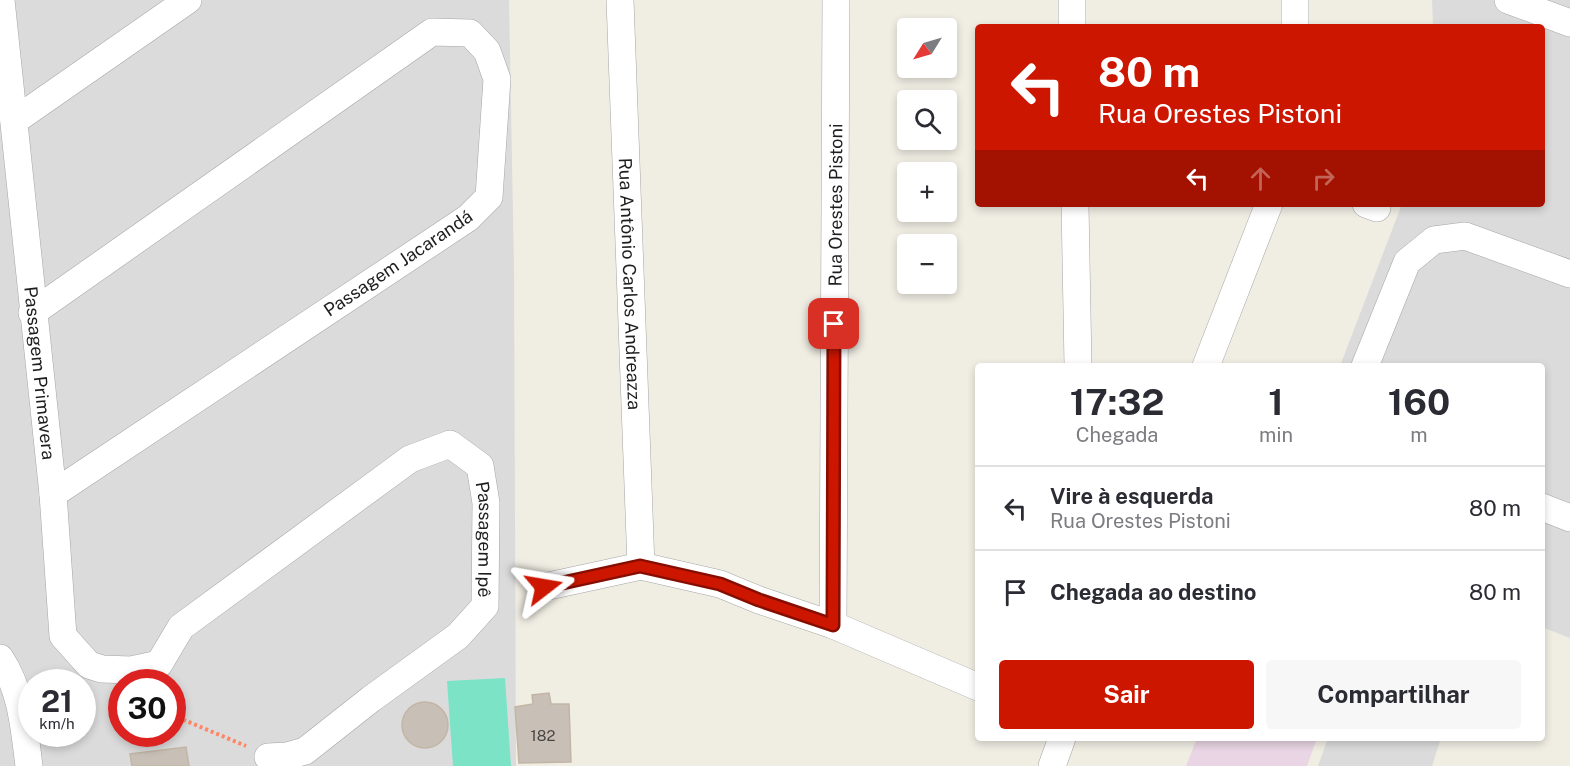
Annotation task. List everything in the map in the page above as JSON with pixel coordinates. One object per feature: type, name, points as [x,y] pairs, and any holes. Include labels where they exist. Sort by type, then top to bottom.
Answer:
[{"type":"street","name":"Passagem Primavera","points":[[1,0],[32,313],[53,494],[63,636],[89,665],[102,669],[131,670],[159,664]]},
{"type":"street","points":[[14,121],[188,0]]},
{"type":"street","name":"Rua Antônio Carlos Andreazza","points":[[620,0],[640,566]]},
{"type":"street","name":"Rua Orestes Pistoni","points":[[833,625],[836,0]]},
{"type":"street","points":[[1072,0],[1072,24]]},
{"type":"street","points":[[1295,0],[1295,24]]},
{"type":"street","points":[[1508,0],[1570,23]]},
{"type":"street","name":"Passagem Jacarandá","points":[[32,313],[432,32],[470,33],[487,51],[497,79],[489,197],[468,218],[53,494]]},
{"type":"street","points":[[1076,207],[1078,363]]},
{"type":"street","points":[[1207,363],[1268,207]]},
{"type":"street","points":[[1366,363],[1407,262],[1434,240],[1465,236],[1570,274]]},
{"type":"street","name":"Passagem Ipê","points":[[159,664],[181,627],[410,459],[450,444],[480,466],[486,503],[485,606],[458,636],[371,699],[305,751],[268,757]]},
{"type":"street","points":[[1545,508],[1570,518]]},
{"type":"street","points":[[544,587],[640,566],[720,584],[833,625],[975,686]]},
{"type":"street","points":[[0,658],[9,671],[21,704],[29,766]]},
{"type":"street","points":[[1052,766],[1061,741]]},
{"type":"path","points":[[186,721],[268,757]]},
{"type":"shaded area","points":[[0,0],[509,0],[514,269],[516,766],[0,766]]},
{"type":"shaded area","points":[[1432,0],[1570,0],[1570,638],[1545,628],[1545,363],[1341,363],[1401,207],[1545,207],[1545,24],[1433,24]]},
{"type":"shaded area","points":[[1196,741],[1316,741],[1307,766],[1186,766]]},
{"type":"shaded area","points":[[1327,741],[1440,741],[1432,766],[1318,766]]},
{"type":"green space","points":[[505,678],[511,766],[453,766],[447,681]]},
{"type":"building","points":[[549,693],[551,704],[569,704],[571,762],[519,763],[515,707],[533,704],[532,695]]},
{"type":"building","points":[[425,702],[441,709],[448,725],[441,741],[425,748],[409,741],[402,725],[409,709]]},
{"type":"building","points":[[186,747],[189,766],[132,766],[130,754]]},
{"type":"route","points":[[544,587],[610,570],[640,566],[720,584],[833,625],[834,324]]}]
